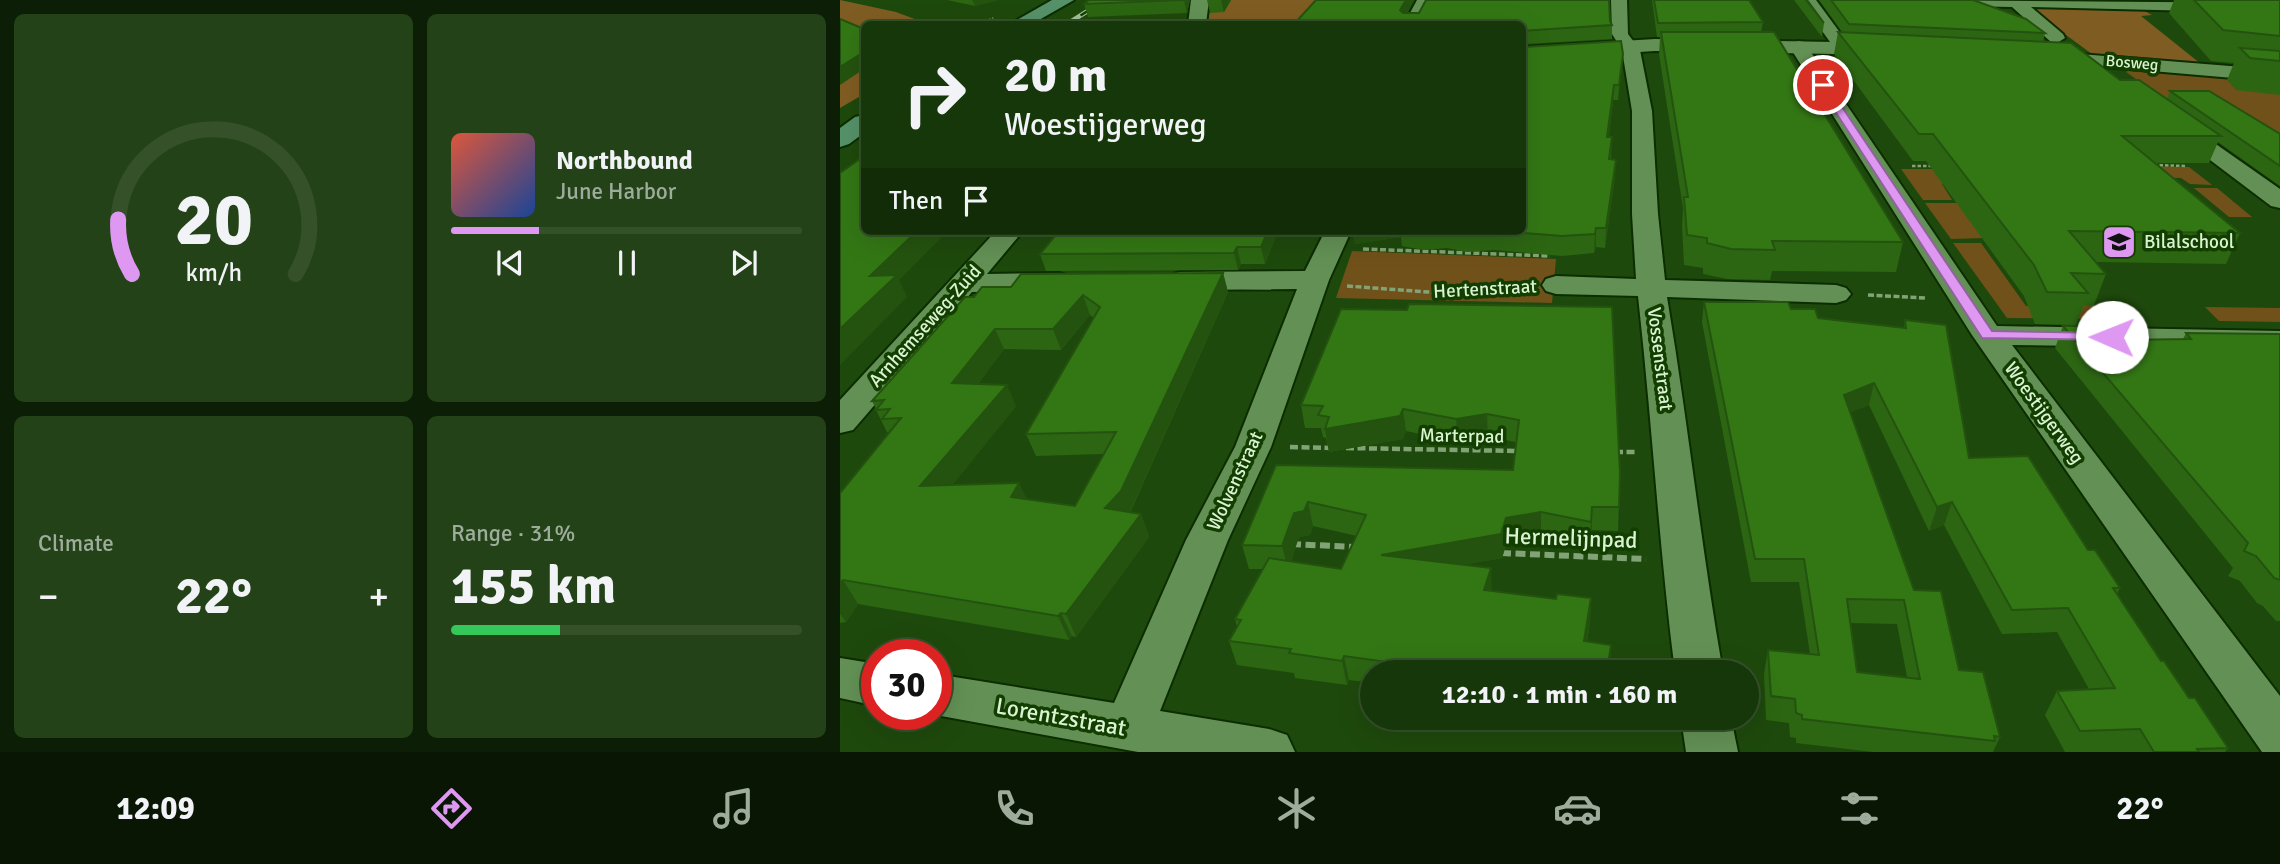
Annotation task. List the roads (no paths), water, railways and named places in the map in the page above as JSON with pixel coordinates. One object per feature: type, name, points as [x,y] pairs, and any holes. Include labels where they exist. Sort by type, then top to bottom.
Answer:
[{"type":"main road","points":[[1003,21],[1042,0]]},
{"type":"main road","points":[[1025,21],[1065,0]]},
{"type":"main road","points":[[840,139],[861,124]]},
{"type":"street","points":[[1414,21],[1425,0]]},
{"type":"street","name":"Vossenstraat","points":[[1619,0],[1620,34],[1630,46],[1642,111],[1645,214],[1651,287],[1664,378],[1682,561],[1697,660]]},
{"type":"street","points":[[1808,0],[1836,38]]},
{"type":"street","points":[[1906,0],[2280,8]]},
{"type":"street","points":[[2016,2],[2057,38]]},
{"type":"street","points":[[1526,53],[1630,46],[1798,46],[1908,50]]},
{"type":"street","name":"Woestijgerweg","points":[[1798,46],[1988,335],[2280,736]]},
{"type":"street","name":"Bosweg","points":[[2026,56],[2280,76]]},
{"type":"street","points":[[2087,60],[2120,84]]},
{"type":"street","points":[[2154,109],[2280,201]]},
{"type":"street","name":"Arnhemseweg-Zuid","points":[[840,422],[1006,235]]},
{"type":"street","points":[[1153,281],[1328,253]]},
{"type":"street","name":"Wolvenstraat","points":[[1128,728],[1208,540],[1253,447],[1328,253]]},
{"type":"street","points":[[964,283],[1086,282]]},
{"type":"street","name":"Hertenstraat","points":[[1556,285],[1836,294]]},
{"type":"street","points":[[1988,335],[2280,340]]},
{"type":"street","points":[[840,678],[861,682]]},
{"type":"street","name":"Lorentzstraat","points":[[952,698],[1269,752]]},
{"type":"street","points":[[1708,730],[1712,752]]},
{"type":"railway","points":[[1072,21],[1105,0]]},
{"type":"place","name":"Bilalschool","points":[[2119,242]]}]
